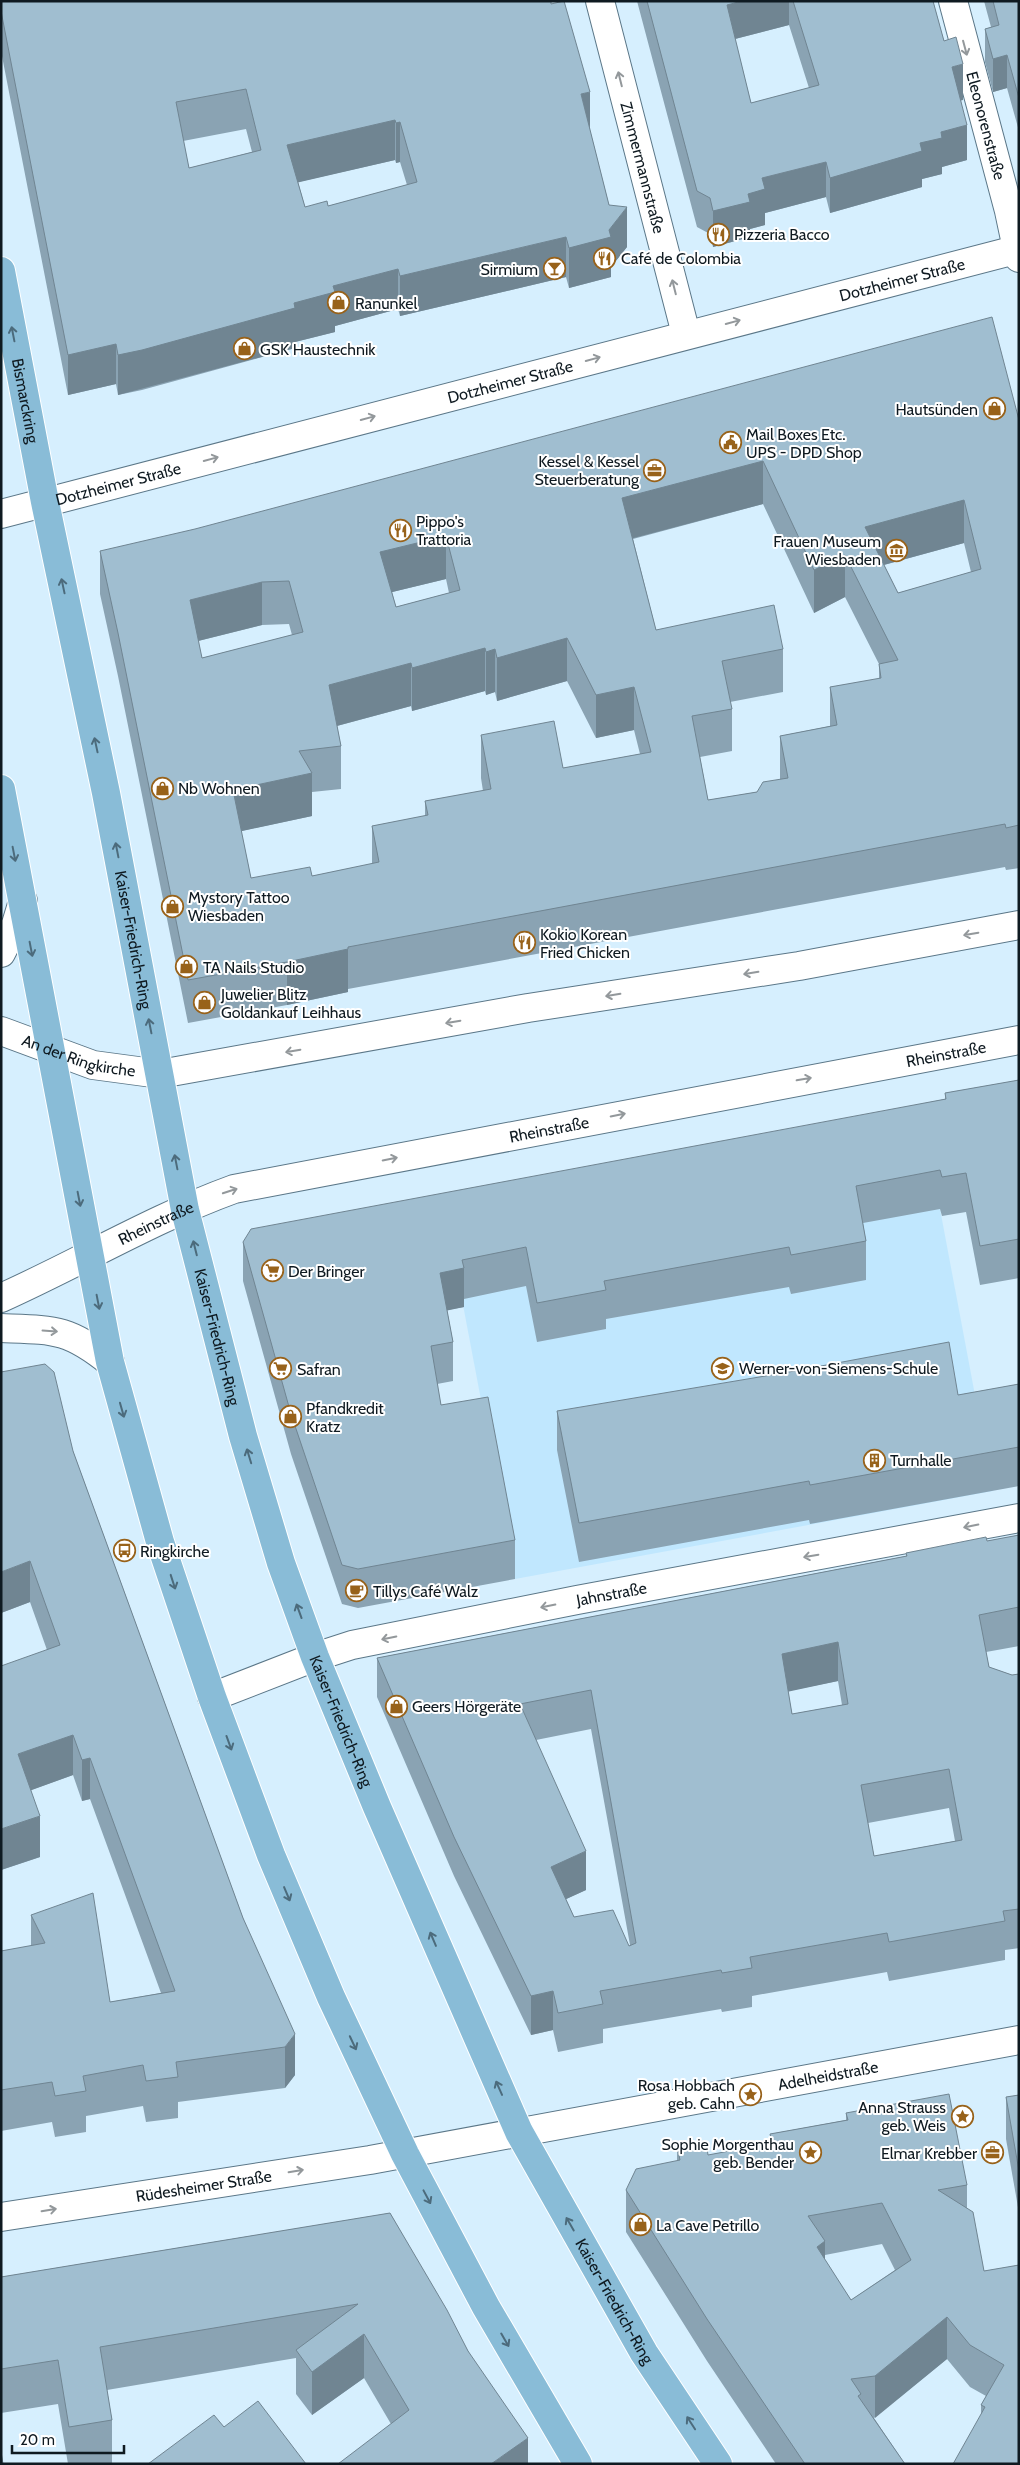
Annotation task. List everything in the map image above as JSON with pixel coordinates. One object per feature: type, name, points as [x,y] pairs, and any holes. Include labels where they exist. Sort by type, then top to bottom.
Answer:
[{"type":"main road","name":"Bismarckring","points":[[1,271],[45,502]]},
{"type":"main road","name":"Kaiser-Friedrich-Ring","points":[[45,502],[106,793],[185,1210],[243,1436],[282,1564],[315,1656],[380,1816],[519,2132],[644,2352],[718,2464]]},
{"type":"main road","points":[[1,789],[110,1362],[160,1542],[212,1697],[271,1855],[297,1917],[331,1996],[405,2154],[486,2307],[578,2464]]},
{"type":"street","name":"Zimmermannstraße","points":[[600,1],[686,334]]},
{"type":"street","name":"Eleonorenstraße","points":[[953,1],[1009,211],[1018,252]]},
{"type":"street","name":"Dotzheimer Straße","points":[[1,514],[686,334],[1018,252]]},
{"type":"street","points":[[1,953],[16,924],[22,901]]},
{"type":"street","points":[[160,1074],[528,1008],[799,966],[1019,926]]},
{"type":"street","name":"An der Ringkirche","points":[[1,1031],[93,1066],[160,1074]]},
{"type":"street","name":"Rheinstraße","points":[[89,1254],[212,1197],[246,1186],[1019,1040]]},
{"type":"street","points":[[60,1103],[62,1093],[70,1079],[83,1068],[93,1066]]},
{"type":"street","points":[[1,1298],[89,1254]]},
{"type":"street","points":[[1,1328],[60,1332],[88,1344],[110,1362]]},
{"type":"street","name":"Jahnstraße","points":[[212,1697],[315,1656],[352,1645],[482,1618],[1019,1518]]},
{"type":"street","name":"Adelheidstraße","points":[[519,2132],[1019,2040]]},
{"type":"street","points":[[405,2154],[519,2132]]},
{"type":"street","name":"Rüdesheimer Straße","points":[[1,2217],[405,2154]]},
{"type":"shaded area","name":"Werner-von-Siemens-Schule","points":[[940,1209],[993,1491],[515,1579],[449,1231]]},
{"type":"building","points":[[1,1],[551,1],[551,4],[564,1],[590,92],[581,94],[609,205],[627,207],[609,230],[611,237],[569,248],[566,237],[400,276],[398,269],[333,286],[335,292],[294,303],[295,308],[142,350],[118,355],[116,344],[68,355],[1,11]],"holes":[[[246,89],[261,150],[189,168],[176,102]],[[395,120],[396,123],[400,122],[417,182],[328,206],[327,201],[305,207],[287,145]]]},
{"type":"building","points":[[647,1],[742,1],[727,5],[751,103],[819,85],[793,1],[933,1],[944,41],[956,37],[963,64],[952,67],[967,125],[941,132],[942,138],[920,143],[922,151],[830,178],[826,162],[762,178],[765,189],[748,194],[750,202],[713,211],[710,198],[697,191]]},
{"type":"building","points":[[993,1],[1019,1],[1019,98],[1007,55],[993,59],[985,29],[999,25]]},
{"type":"building","points":[[992,317],[1019,420],[1019,825],[1006,828],[1005,824],[348,947],[348,949],[287,962],[188,980],[100,551],[195,529]],"holes":[[[763,461],[814,570],[845,555],[898,660],[879,664],[881,678],[830,687],[837,725],[780,736],[788,778],[763,782],[757,792],[708,800],[692,716],[732,709],[722,661],[783,649],[774,605],[656,630],[622,498]],[[964,500],[981,569],[898,593],[865,527]],[[446,536],[460,590],[396,607],[380,552]],[[289,581],[303,632],[202,658],[190,600],[262,582]],[[567,638],[596,695],[634,687],[651,752],[563,768],[554,721],[481,735],[491,789],[425,801],[428,815],[372,826],[379,862],[312,876],[310,867],[251,878],[233,790],[312,773],[299,751],[341,746],[329,685],[411,663],[412,668],[485,648],[486,652],[495,649],[497,658]]]},
{"type":"building","points":[[1019,1080],[1019,1239],[980,1246],[966,1173],[942,1177],[940,1170],[856,1186],[866,1241],[791,1255],[789,1247],[604,1281],[606,1290],[537,1303],[526,1247],[462,1260],[464,1268],[440,1273],[453,1342],[431,1346],[441,1405],[488,1397],[515,1540],[358,1569],[342,1565],[291,1414],[243,1242],[251,1229],[946,1099],[945,1093]]},
{"type":"building","points":[[949,1342],[958,1395],[1019,1384],[1019,1447],[810,1485],[809,1481],[579,1523],[557,1411],[789,1372]]},
{"type":"building","points":[[45,1364],[54,1372],[73,1451],[243,1918],[295,2034],[285,2047],[176,2062],[178,2077],[146,2081],[143,2065],[83,2076],[86,2091],[55,2096],[52,2082],[1,2090],[1,1951],[45,1943],[31,1915],[93,1893],[110,2002],[175,1991],[90,1758],[82,1760],[73,1735],[18,1754],[40,1816],[1,1829],[1,1666],[60,1645],[30,1561],[1,1572],[1,1372]]},
{"type":"building","points":[[1019,1535],[1019,1607],[979,1615],[989,1667],[1012,1675],[1019,1674],[1019,1909],[1003,1911],[1005,1921],[889,1942],[887,1933],[750,1957],[752,1968],[722,1973],[721,1970],[600,1991],[603,2004],[558,2013],[553,1991],[531,1996],[454,1837],[377,1658],[907,1556],[906,1553],[986,1537],[987,1541]],"holes":[[[838,1642],[848,1704],[792,1714],[782,1654]],[[591,1690],[636,1943],[629,1946],[613,1910],[574,1917],[551,1867],[586,1851],[520,1704]],[[949,1769],[962,1840],[874,1856],[861,1785]]]},
{"type":"building","points":[[949,2094],[967,2185],[938,2190],[973,2212],[984,2271],[1019,2265],[1019,2464],[953,2464],[985,2407],[981,2405],[1004,2365],[970,2345],[947,2317],[875,2376],[851,2379],[861,2394],[858,2396],[905,2464],[805,2464],[707,2319],[626,2190],[636,2169],[680,2160],[677,2146],[706,2141],[708,2155],[772,2143],[770,2134],[848,2120],[846,2113]],"holes":[[[882,2203],[911,2260],[851,2300],[817,2247],[825,2241],[808,2216]]]},
{"type":"building","points":[[1019,2095],[1019,2171],[1006,2097]]},
{"type":"building","points":[[390,2213],[447,2310],[468,2351],[528,2438],[491,2464],[338,2464],[409,2410],[364,2334],[312,2372],[296,2350],[358,2304],[100,2347],[112,2420],[69,2427],[58,2360],[1,2369],[1,2277]]},
{"type":"building","points":[[258,2401],[306,2464],[148,2464],[214,2415],[224,2427]]},
{"type":"place","name":"Pizzeria Bacco","points":[[718,234]]},
{"type":"place","name":"Café de Colombia","points":[[605,258]]},
{"type":"place","name":"Sirmium","points":[[554,269]]},
{"type":"place","name":"Ranunkel","points":[[339,303]]},
{"type":"place","name":"GSK Haustechnik","points":[[244,349]]},
{"type":"place","name":"Hautsünden","points":[[994,409]]},
{"type":"place","name":"Mail Boxes Etc. UPS - DPD Shop","points":[[730,443]]},
{"type":"place","name":"Kessel & Kessel Steuerberatung","points":[[655,470]]},
{"type":"place","name":"Pippo's Trattoria","points":[[400,530]]},
{"type":"place","name":"Frauen Museum Wiesbaden","points":[[897,550]]},
{"type":"place","name":"Nb Wohnen","points":[[162,788]]},
{"type":"place","name":"Mystory Tattoo Wiesbaden","points":[[172,906]]},
{"type":"place","name":"Kokio Korean Fried Chicken","points":[[524,943]]},
{"type":"place","name":"TA Nails Studio","points":[[187,967]]},
{"type":"place","name":"Juwelier Blitz Goldankauf Leihhaus","points":[[205,1003]]},
{"type":"place","name":"Der Bringer","points":[[272,1271]]},
{"type":"place","name":"Werner-von-Siemens-Schule","points":[[723,1368]]},
{"type":"place","name":"Safran","points":[[281,1369]]},
{"type":"place","name":"Pfandkredit Kratz","points":[[290,1417]]},
{"type":"place","name":"Turnhalle","points":[[874,1460]]},
{"type":"place","name":"Ringkirche","points":[[124,1551]]},
{"type":"place","name":"Tillys Café Walz","points":[[357,1591]]},
{"type":"place","name":"Geers Hörgeräte","points":[[396,1706]]},
{"type":"place","name":"Rosa Hobbach geb. Cahn","points":[[751,2094]]},
{"type":"place","name":"Anna Strauss geb. Weis","points":[[962,2116]]},
{"type":"place","name":"Sophie Morgenthau geb. Bender","points":[[810,2153]]},
{"type":"place","name":"Elmar Krebber","points":[[993,2153]]},
{"type":"place","name":"La Cave Petrillo","points":[[640,2225]]}]
